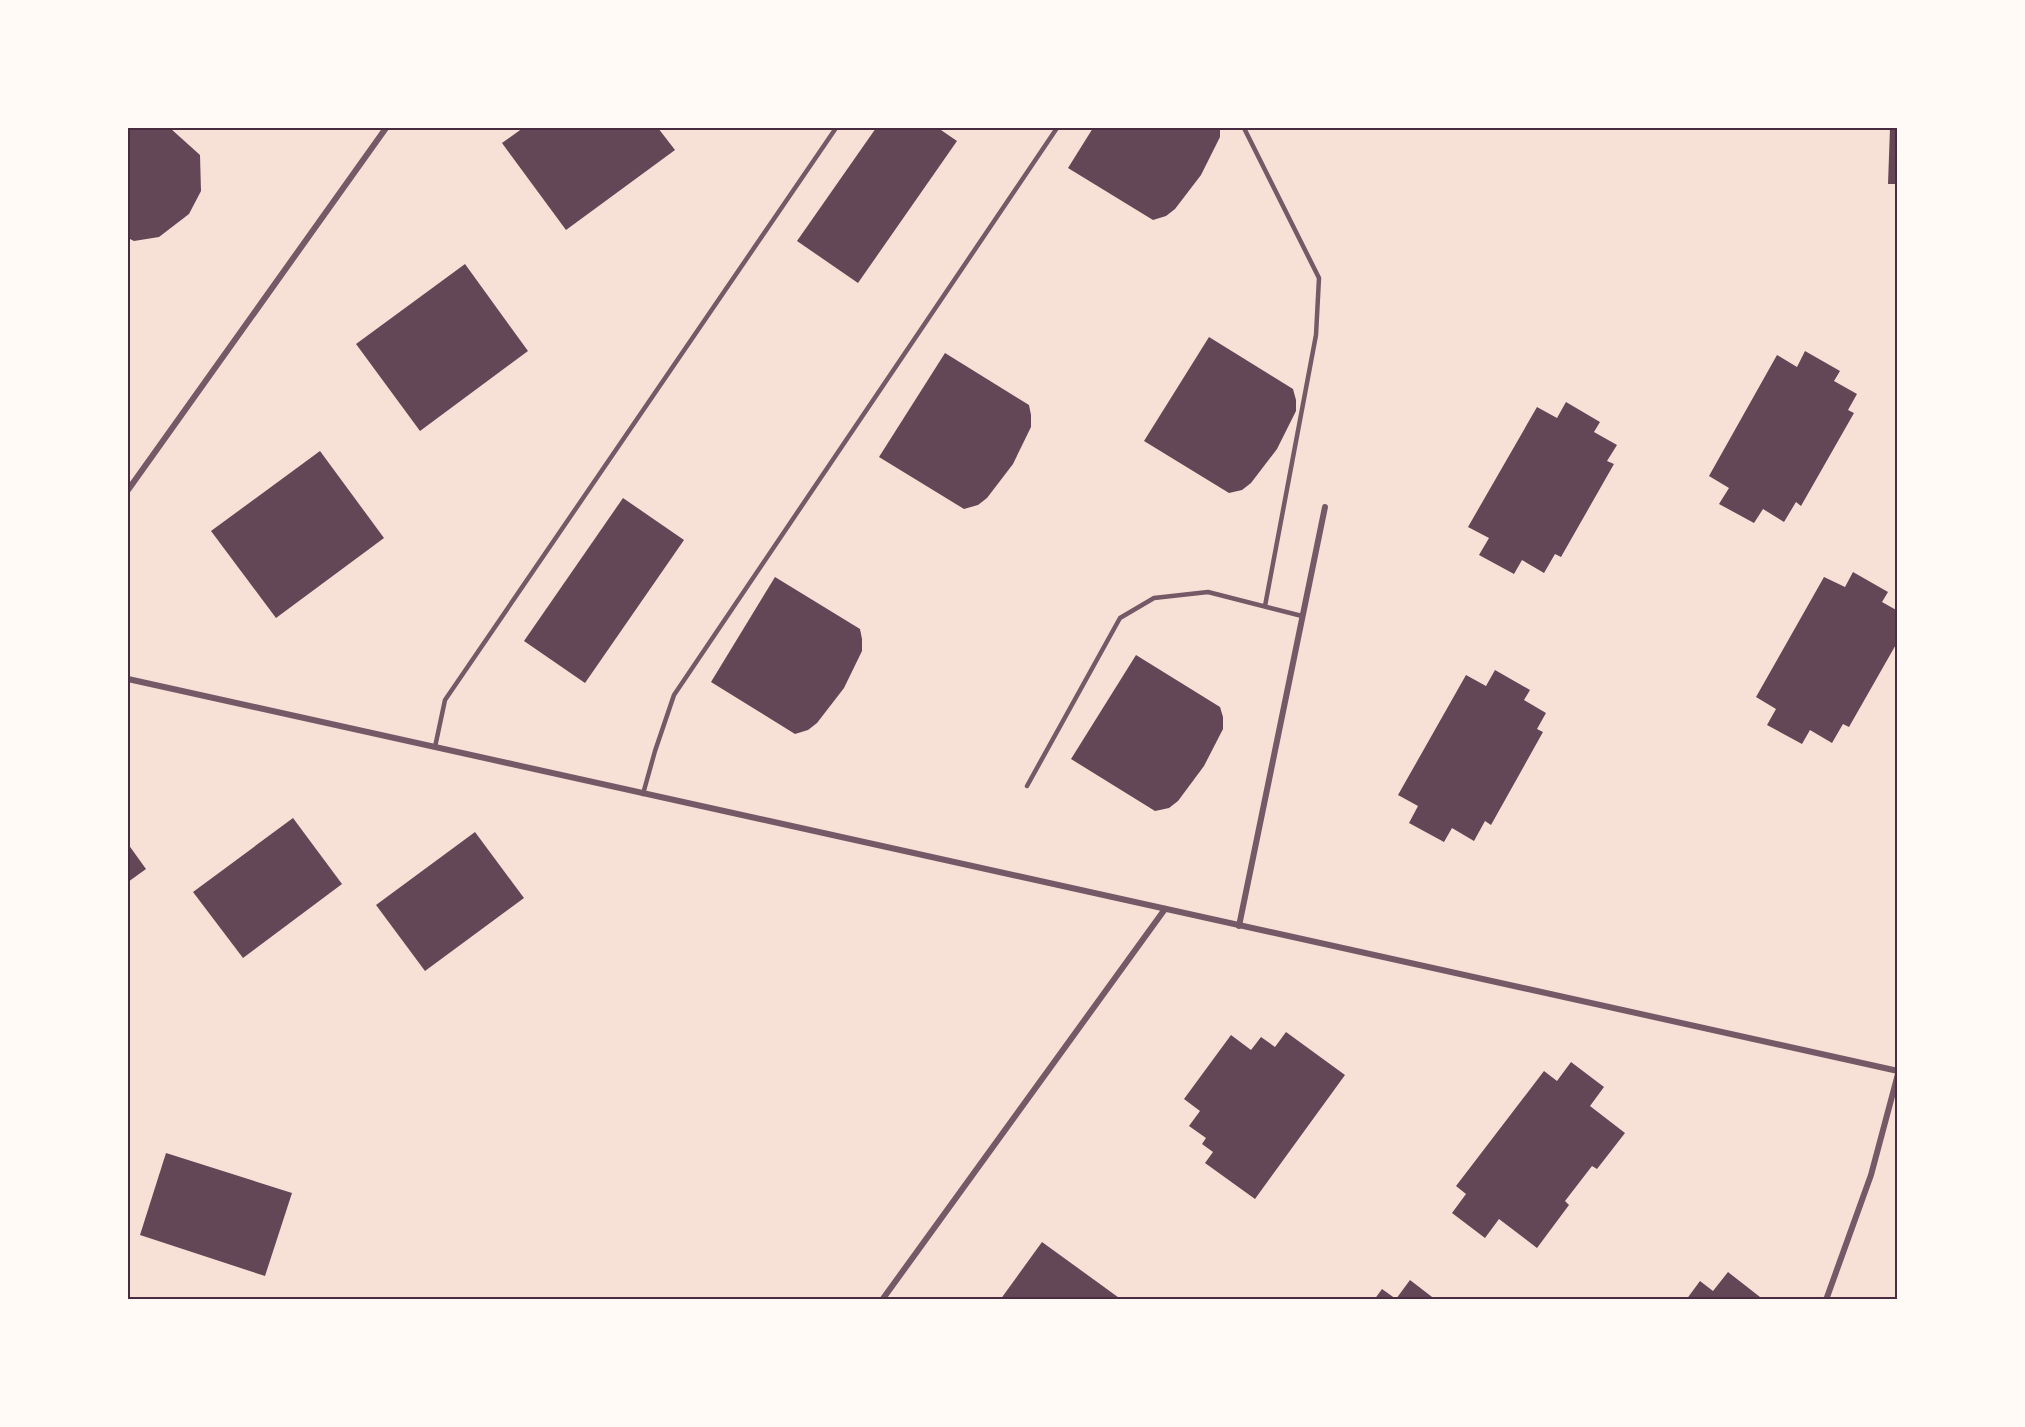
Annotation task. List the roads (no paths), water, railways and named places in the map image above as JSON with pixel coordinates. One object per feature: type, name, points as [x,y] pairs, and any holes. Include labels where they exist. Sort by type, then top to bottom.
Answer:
[{"type":"street","points":[[128,490],[386,128]]},
{"type":"street","points":[[1239,926],[1325,507]]},
{"type":"street","points":[[128,679],[1898,1072],[1871,1175],[1826,1299]]},
{"type":"street","points":[[882,1299],[1165,909]]},
{"type":"lane","points":[[435,747],[445,700],[836,128]]},
{"type":"lane","points":[[643,794],[674,695],[1057,128]]},
{"type":"lane","points":[[1244,128],[1319,278],[1316,335],[1264,606]]},
{"type":"lane","points":[[1027,786],[1120,618],[1154,598],[1208,592],[1302,616]]}]
